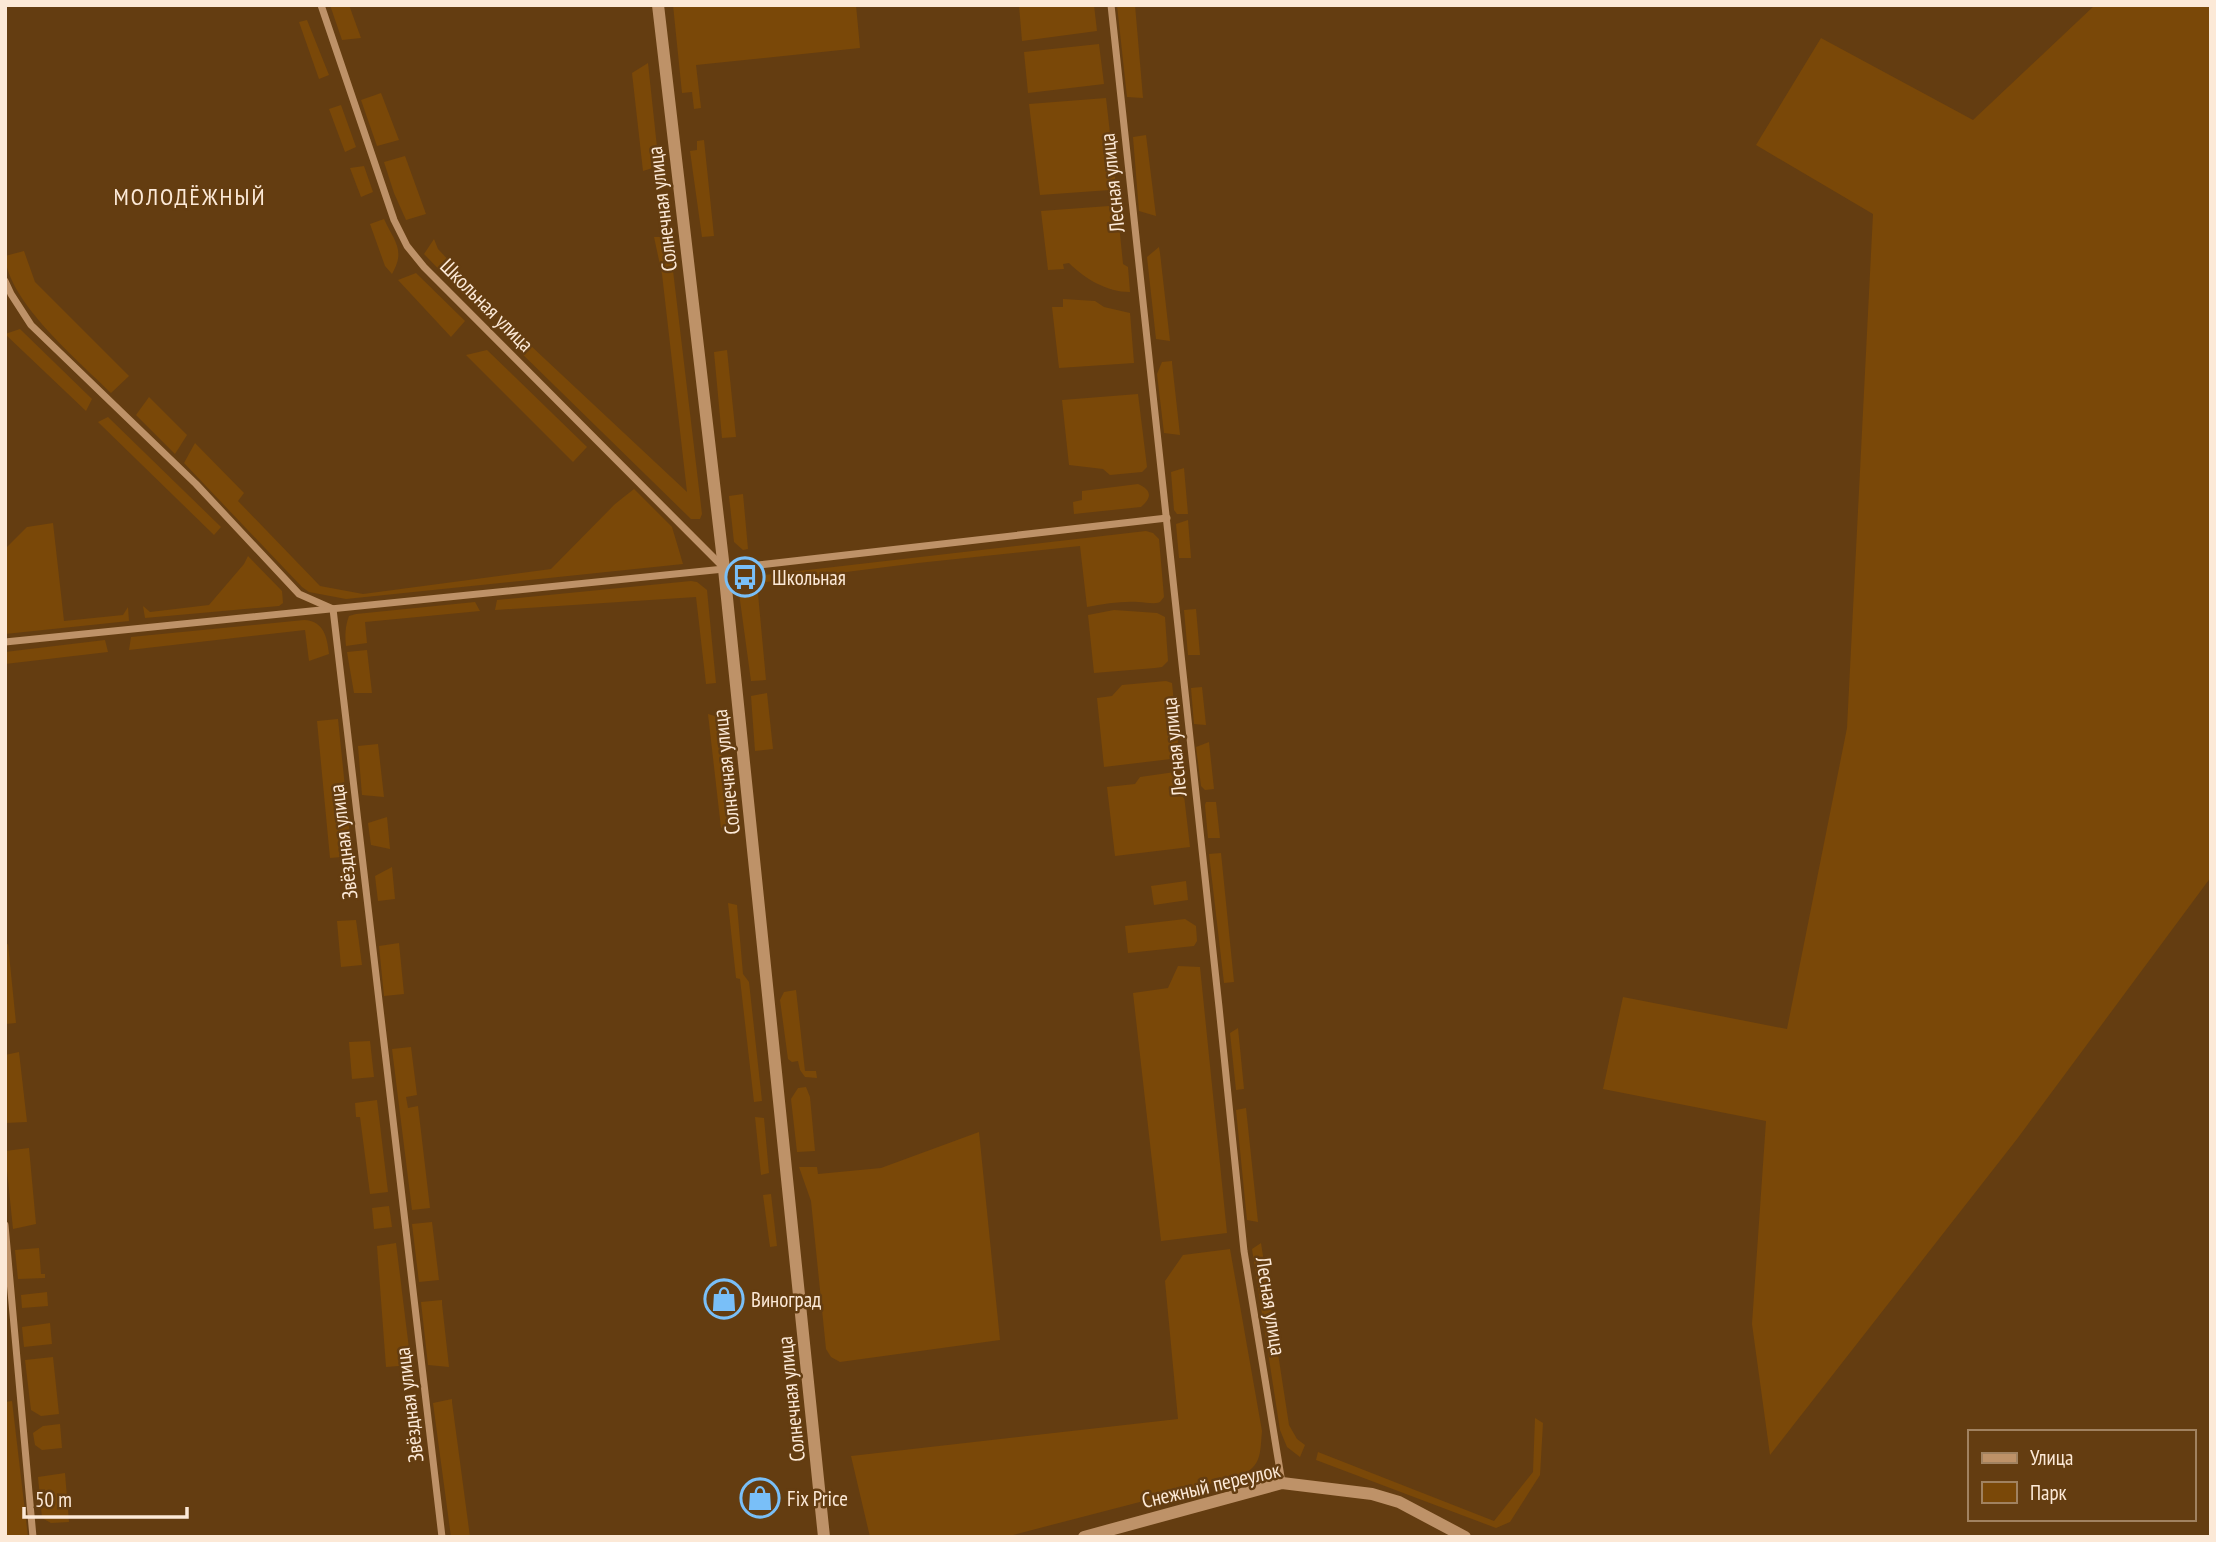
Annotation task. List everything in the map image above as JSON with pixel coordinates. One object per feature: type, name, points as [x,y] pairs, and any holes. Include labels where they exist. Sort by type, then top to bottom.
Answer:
[{"type":"street","name":"Школьная улица","points":[[321,5],[394,220],[407,246],[424,267],[724,569]]},
{"type":"street","name":"Солнечная улица","points":[[657,5],[724,569],[824,1537]]},
{"type":"street","name":"Лесная улица","points":[[1111,5],[1244,1251],[1282,1483]]},
{"type":"street","points":[[5,281],[10,294],[31,325],[197,484],[299,594],[333,610]]},
{"type":"street","points":[[5,642],[724,569],[1167,518]]},
{"type":"street","name":"Звёздная улица","points":[[333,610],[442,1537]]},
{"type":"street","points":[[5,1225],[33,1537]]},
{"type":"street","name":"Снежный переулок","points":[[1084,1537],[1282,1483],[1372,1494],[1399,1502],[1465,1537]]},
{"type":"green space","points":[[330,5],[349,5],[361,38],[342,40]]},
{"type":"green space","points":[[673,5],[856,5],[860,48],[696,65],[701,108],[694,109],[692,92],[682,93]]},
{"type":"green space","points":[[1019,5],[1094,5],[1097,31],[1022,41]]},
{"type":"green space","points":[[1117,5],[1135,5],[1143,98],[1127,97]]},
{"type":"green space","points":[[2095,5],[2211,5],[2211,877],[2017,1139],[1770,1455],[1752,1324],[1766,1121],[1603,1089],[1623,997],[1787,1029],[1847,728],[1873,214],[1756,145],[1821,38],[1973,120]]},
{"type":"green space","points":[[307,20],[329,75],[319,79],[299,22]]},
{"type":"green space","points":[[1099,44],[1104,84],[1028,93],[1024,52]]},
{"type":"green space","points":[[648,63],[659,166],[643,171],[632,73]]},
{"type":"green space","points":[[381,93],[399,140],[377,146],[361,100]]},
{"type":"green space","points":[[1106,98],[1116,186],[1110,190],[1040,195],[1029,104]]},
{"type":"green space","points":[[341,105],[356,147],[345,152],[329,109]]},
{"type":"green space","points":[[1146,135],[1156,216],[1139,211],[1133,137]]},
{"type":"green space","points":[[704,140],[714,236],[702,237],[690,151],[697,150],[697,141]]},
{"type":"green space","points":[[405,156],[426,214],[406,220],[384,162]]},
{"type":"green space","points":[[364,166],[373,192],[361,197],[350,168]]},
{"type":"green space","points":[[1109,206],[1118,214],[1123,264],[1128,267],[1130,292],[1097,284],[1069,263],[1063,264],[1064,269],[1048,270],[1041,211]]},
{"type":"green space","points":[[384,219],[398,252],[392,274],[385,266],[370,224]]},
{"type":"green space","points":[[654,237],[669,237],[702,514],[700,519],[691,519],[511,343],[515,331],[687,492],[662,274]]},
{"type":"green space","points":[[434,239],[438,249],[498,313],[489,321],[424,254]]},
{"type":"green space","points":[[1159,247],[1170,341],[1156,339],[1147,257]]},
{"type":"green space","points":[[24,251],[35,282],[129,376],[111,393],[47,330],[18,292],[9,274],[5,256]]},
{"type":"green space","points":[[416,273],[465,321],[451,337],[398,280]]},
{"type":"green space","points":[[1063,299],[1095,301],[1104,307],[1130,313],[1134,363],[1059,368],[1052,307],[1063,307]]},
{"type":"green space","points":[[20,329],[92,399],[86,411],[5,334]]},
{"type":"green space","points":[[487,350],[587,447],[573,462],[466,355]]},
{"type":"green space","points":[[727,350],[736,437],[722,438],[714,352]]},
{"type":"green space","points":[[1172,361],[1180,435],[1164,433],[1157,374],[1162,362]]},
{"type":"green space","points":[[1138,394],[1147,467],[1142,472],[1110,475],[1103,469],[1069,465],[1062,400]]},
{"type":"green space","points":[[149,397],[187,435],[175,454],[136,415]]},
{"type":"green space","points":[[108,417],[221,527],[214,535],[98,422]]},
{"type":"green space","points":[[195,443],[244,493],[238,501],[320,586],[363,594],[551,569],[615,504],[634,489],[672,527],[683,564],[346,599],[309,592],[184,463]]},
{"type":"green space","points":[[1184,468],[1188,514],[1177,514],[1174,510],[1171,472]]},
{"type":"green space","points":[[1138,484],[1149,494],[1141,507],[1074,514],[1073,502],[1082,500],[1082,491]]},
{"type":"green space","points":[[743,494],[748,549],[743,550],[734,542],[729,496]]},
{"type":"green space","points":[[1188,520],[1191,558],[1179,558],[1176,524]]},
{"type":"green space","points":[[53,523],[64,621],[123,615],[128,607],[129,621],[5,634],[5,549],[27,527]]},
{"type":"green space","points":[[1146,531],[1159,539],[1164,597],[1160,602],[1154,603],[1125,602],[1087,607],[1080,546],[757,583],[766,680],[751,681],[739,593],[745,583],[756,576]]},
{"type":"green space","points":[[248,556],[282,591],[283,603],[279,606],[145,618],[143,606],[150,612],[209,605]]},
{"type":"green space","points":[[691,581],[707,590],[716,683],[706,684],[696,597],[495,610],[497,600]]},
{"type":"green space","points":[[475,602],[480,611],[365,622],[367,643],[346,646],[349,616]]},
{"type":"green space","points":[[1196,609],[1200,655],[1188,655],[1184,610]]},
{"type":"green space","points":[[1114,610],[1157,613],[1165,617],[1168,661],[1162,667],[1094,673],[1088,615]]},
{"type":"green space","points":[[304,620],[316,623],[323,631],[329,654],[309,661],[305,630],[129,650],[131,637]]},
{"type":"green space","points":[[105,640],[108,652],[5,664],[5,652]]},
{"type":"green space","points":[[367,650],[372,693],[354,693],[347,652]]},
{"type":"green space","points":[[1166,681],[1172,683],[1179,753],[1171,759],[1104,767],[1097,698],[1112,696],[1122,685]]},
{"type":"green space","points":[[1202,687],[1206,725],[1194,724],[1191,688]]},
{"type":"green space","points":[[767,693],[773,749],[755,751],[751,696]]},
{"type":"green space","points":[[708,714],[718,717],[729,825],[721,828]]},
{"type":"green space","points":[[338,719],[352,856],[330,858],[317,721]]},
{"type":"green space","points":[[1209,742],[1214,789],[1205,790],[1201,786],[1196,747]]},
{"type":"green space","points":[[378,744],[384,797],[362,795],[358,746]]},
{"type":"green space","points":[[1175,772],[1182,778],[1190,847],[1115,856],[1107,787],[1135,784],[1140,777]]},
{"type":"green space","points":[[1206,802],[1216,802],[1220,838],[1208,838]]},
{"type":"green space","points":[[387,817],[390,849],[371,845],[368,823]]},
{"type":"green space","points":[[1221,853],[1234,982],[1224,983],[1209,854]]},
{"type":"green space","points":[[392,867],[395,899],[378,901],[375,876]]},
{"type":"green space","points":[[1186,881],[1188,900],[1154,905],[1151,886]]},
{"type":"green space","points":[[728,903],[737,905],[743,974],[749,982],[762,1101],[754,1102]]},
{"type":"green space","points":[[1185,919],[1196,926],[1197,941],[1194,946],[1128,953],[1125,926]]},
{"type":"green space","points":[[356,920],[362,965],[341,967],[337,921]]},
{"type":"green space","points":[[399,943],[404,994],[384,996],[379,946]]},
{"type":"green space","points":[[8,944],[16,1023],[5,1024],[5,945]]},
{"type":"green space","points":[[1178,966],[1200,967],[1227,1233],[1161,1241],[1133,993],[1168,988]]},
{"type":"green space","points":[[796,990],[805,1071],[816,1071],[817,1078],[805,1077],[798,1061],[792,1062],[788,1059],[780,1000],[784,992]]},
{"type":"green space","points":[[1238,1028],[1244,1089],[1236,1090],[1230,1033]]},
{"type":"green space","points":[[370,1041],[374,1077],[352,1079],[349,1042]]},
{"type":"green space","points":[[411,1047],[417,1095],[406,1097],[408,1108],[418,1106],[430,1208],[412,1210],[392,1049]]},
{"type":"green space","points":[[19,1052],[27,1122],[5,1123],[5,1055]]},
{"type":"green space","points":[[806,1087],[810,1097],[815,1151],[797,1152],[791,1099],[798,1088]]},
{"type":"green space","points":[[377,1100],[388,1192],[370,1194],[360,1117],[356,1117],[355,1103]]},
{"type":"green space","points":[[1246,1108],[1258,1222],[1247,1220],[1236,1110]]},
{"type":"green space","points":[[755,1117],[764,1118],[769,1173],[761,1175]]},
{"type":"green space","points":[[979,1132],[1000,1340],[840,1362],[831,1357],[826,1349],[811,1201],[799,1167],[817,1167],[818,1174],[881,1168]]},
{"type":"green space","points":[[29,1148],[36,1224],[13,1229],[5,1151]]},
{"type":"green space","points":[[771,1194],[777,1246],[770,1247],[763,1195]]},
{"type":"green space","points":[[389,1206],[392,1227],[374,1229],[372,1208]]},
{"type":"green space","points":[[432,1222],[439,1280],[419,1282],[412,1224]]},
{"type":"green space","points":[[396,1243],[411,1365],[386,1367],[377,1246]]},
{"type":"green space","points":[[1261,1243],[1289,1425],[1297,1439],[1305,1445],[1300,1457],[1287,1447],[1280,1430],[1252,1249]]},
{"type":"green space","points":[[39,1248],[41,1274],[45,1274],[45,1278],[18,1279],[15,1250]]},
{"type":"green space","points":[[1230,1249],[1262,1431],[1258,1458],[1247,1472],[1005,1537],[870,1537],[851,1456],[1178,1419],[1165,1281],[1183,1255]]},
{"type":"green space","points":[[47,1292],[48,1306],[22,1308],[21,1295]]},
{"type":"green space","points":[[442,1300],[449,1367],[428,1365],[421,1302]]},
{"type":"green space","points":[[50,1323],[52,1344],[24,1347],[22,1327]]},
{"type":"green space","points":[[53,1357],[59,1414],[41,1416],[31,1410],[25,1360]]},
{"type":"green space","points":[[452,1399],[470,1537],[451,1537],[433,1403]]},
{"type":"green space","points":[[12,1401],[28,1537],[5,1537],[5,1402]]},
{"type":"green space","points":[[1535,1418],[1543,1423],[1540,1475],[1510,1522],[1496,1528],[1316,1460],[1318,1452],[1494,1521],[1533,1472]]},
{"type":"green space","points":[[60,1424],[62,1448],[42,1450],[35,1445],[33,1433],[43,1426]]},
{"type":"green space","points":[[65,1473],[69,1522],[51,1523],[42,1518],[38,1477]]},
{"type":"place","name":"Школьная","points":[[745,577]]},
{"type":"place","name":"Виноград","points":[[724,1299]]},
{"type":"place","name":"Fix Price","points":[[760,1498]]},
{"type":"district","name":"МОЛОДЁЖНЫЙ","points":[[190,196]]}]
